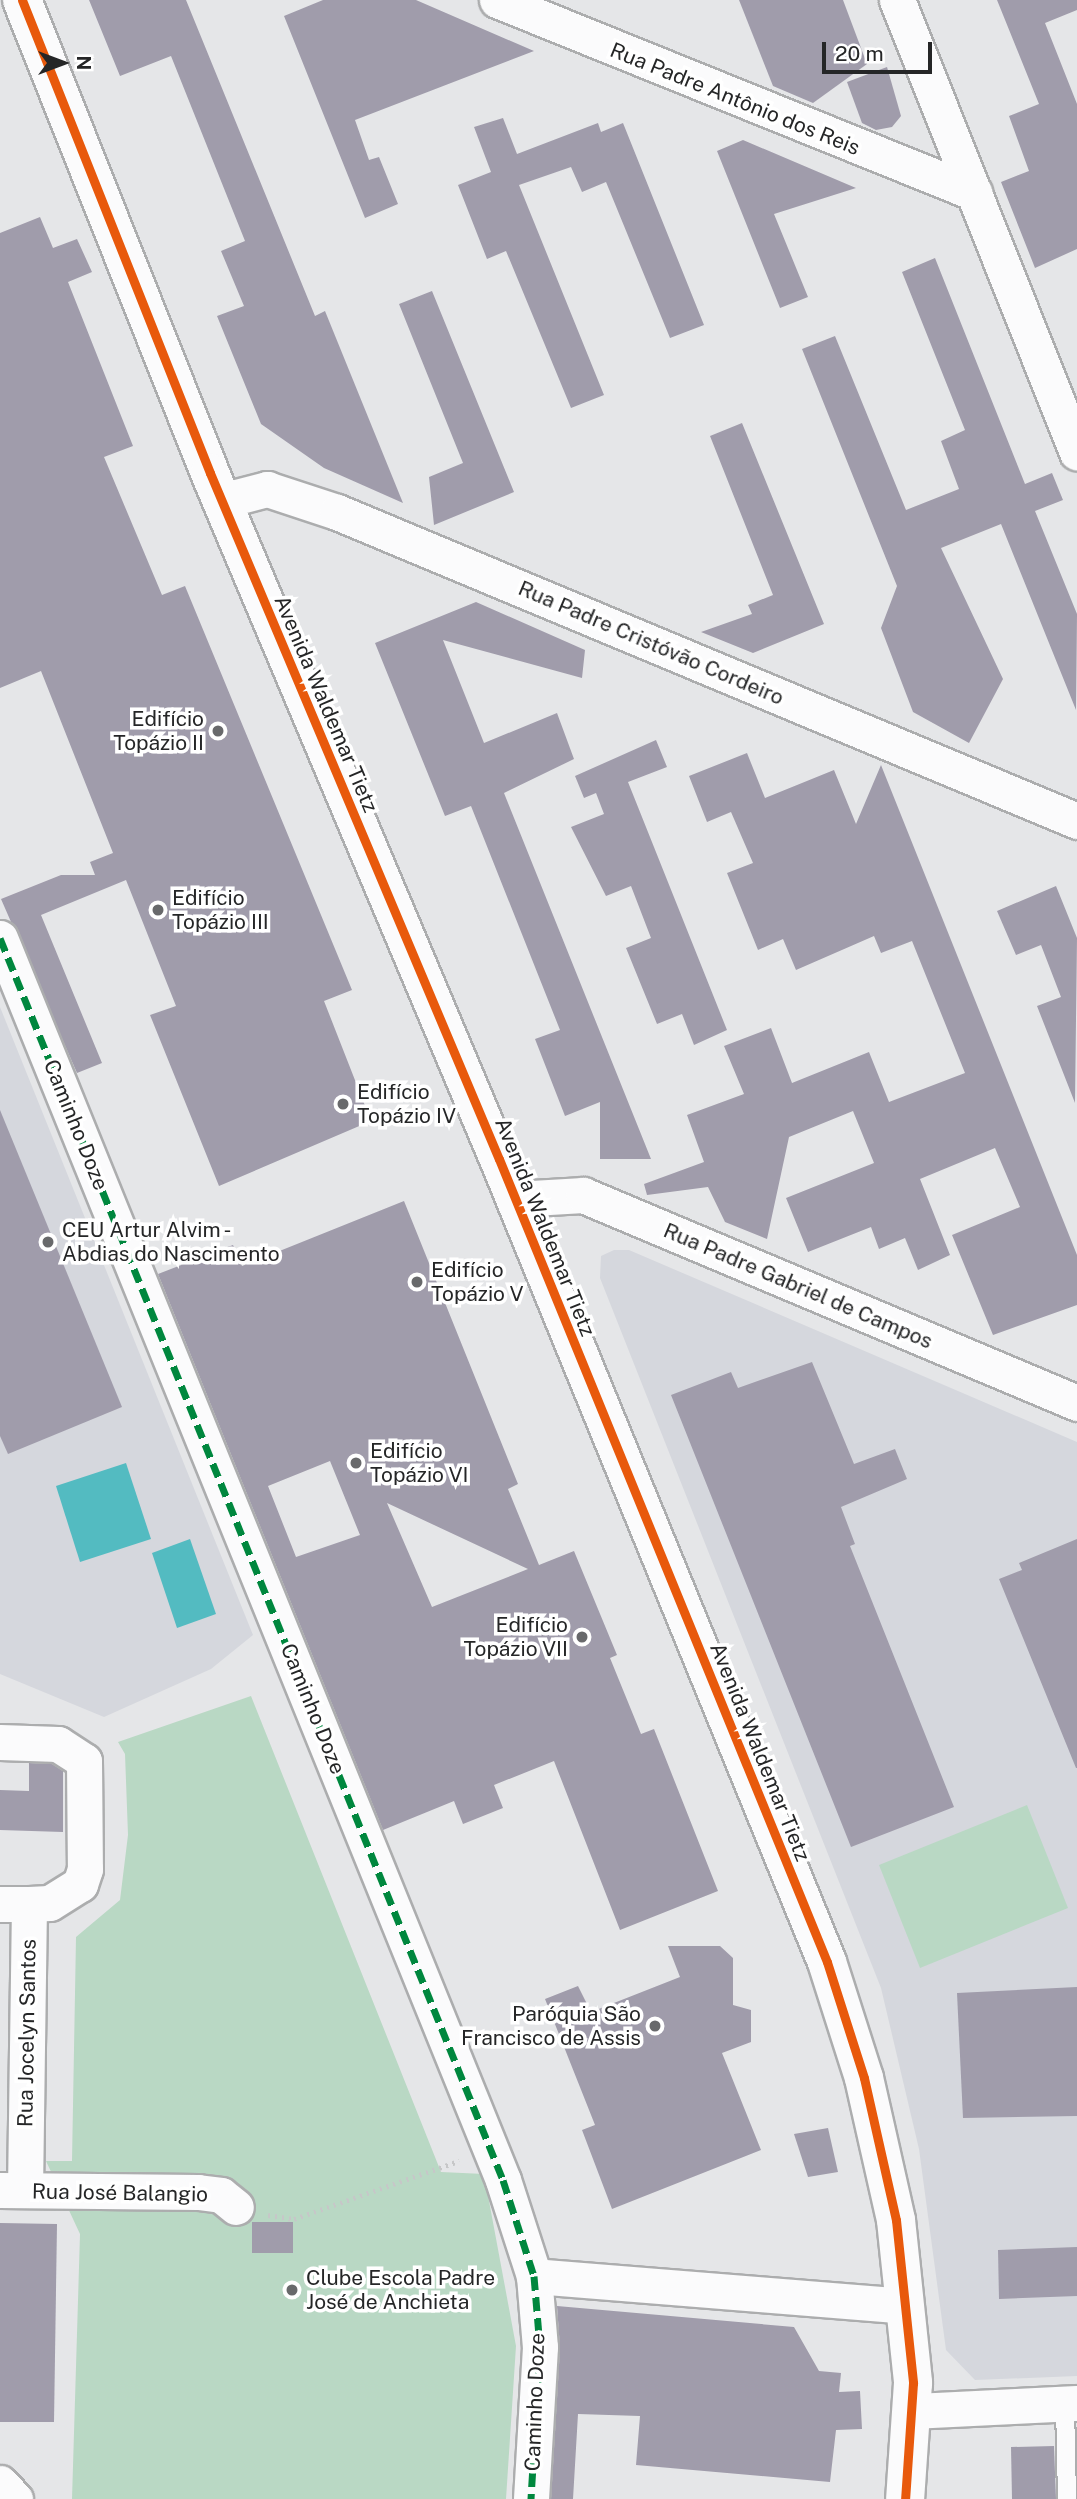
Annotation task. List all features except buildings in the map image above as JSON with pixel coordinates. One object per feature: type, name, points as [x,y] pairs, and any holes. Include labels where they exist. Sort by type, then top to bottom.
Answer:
[{"type":"street","name":"Avenida Waldemar Tietz","points":[[22,0],[221,501],[515,1199],[827,1962],[887,2163],[913,2411],[905,2499]]},
{"type":"street","name":"Rua Padre Antônio dos Reis","points":[[497,0],[975,193]]},
{"type":"street","points":[[897,0],[1077,453]]},
{"type":"street","name":"Rua Padre Cristóvão Cordeiro","points":[[221,501],[267,489],[337,512],[1077,821]]},
{"type":"street","name":"Caminho Doze","points":[[0,938],[492,2149],[534,2276],[540,2347],[531,2499]]},
{"type":"street","name":"Rua Padre Gabriel de Campos","points":[[515,1199],[583,1195],[1077,1403]]},
{"type":"street","points":[[0,1742],[58,1744],[84,1761],[85,1869],[69,1895],[15,1904]]},
{"type":"street","name":"Rua Jocelyn Santos","points":[[12,2190],[15,1904]]},
{"type":"street","name":"Rua José Balangio","points":[[12,2190],[198,2192],[221,2195],[236,2207]]},
{"type":"street","points":[[534,2276],[904,2306]]},
{"type":"street","points":[[913,2411],[1071,2404]]},
{"type":"street","points":[[0,2483],[15,2499]]},
{"type":"lane","points":[[1067,2499],[1071,2404]]},
{"type":"path","points":[[236,2207],[294,2219],[492,2149]]},
{"type":"shaded area","name":"CEU Artur Alvim - Abdias do Nascimento","points":[[0,1007],[253,1635],[211,1669],[104,1717],[0,1674]]},
{"type":"shaded area","points":[[614,1250],[629,1250],[1077,1442],[1077,2376],[975,2380],[946,2350],[919,2149],[881,1988],[600,1278],[601,1256]]},
{"type":"green space","points":[[251,1696],[441,2172],[484,2174],[516,2346],[506,2499],[72,2499],[80,2234],[46,2161],[72,2161],[76,1937],[120,1900],[128,1835],[125,1754],[118,1742]]},
{"type":"green space","points":[[1027,1805],[1068,1908],[920,1968],[879,1865]]},
{"type":"water","points":[[126,1463],[151,1539],[80,1562],[56,1486]]},
{"type":"water","points":[[190,1539],[216,1614],[177,1628],[152,1553]]},
{"type":"marked path","points":[[0,938],[503,2180],[534,2276],[540,2347],[531,2499]]},
{"type":"cycle path","points":[[22,0],[210,473],[499,1159],[827,1962],[864,2078],[896,2220],[913,2383],[905,2499]]},
{"type":"place","name":"Edifício Topázio II","points":[[218,731]]},
{"type":"place","name":"Edifício Topázio III","points":[[158,910]]},
{"type":"place","name":"Edifício Topázio IV","points":[[343,1104]]},
{"type":"place","name":"CEU Artur Alvim - Abdias do Nascimento","points":[[48,1242]]},
{"type":"place","name":"Edifício Topázio V","points":[[417,1282]]},
{"type":"place","name":"Edifício Topázio VI","points":[[356,1463]]},
{"type":"place","name":"Edifício Topázio VII","points":[[582,1637]]},
{"type":"place","name":"Paróquia São Francisco de Assis","points":[[655,2026]]},
{"type":"place","name":"Clube Escola Padre José de Anchieta","points":[[292,2290]]}]
